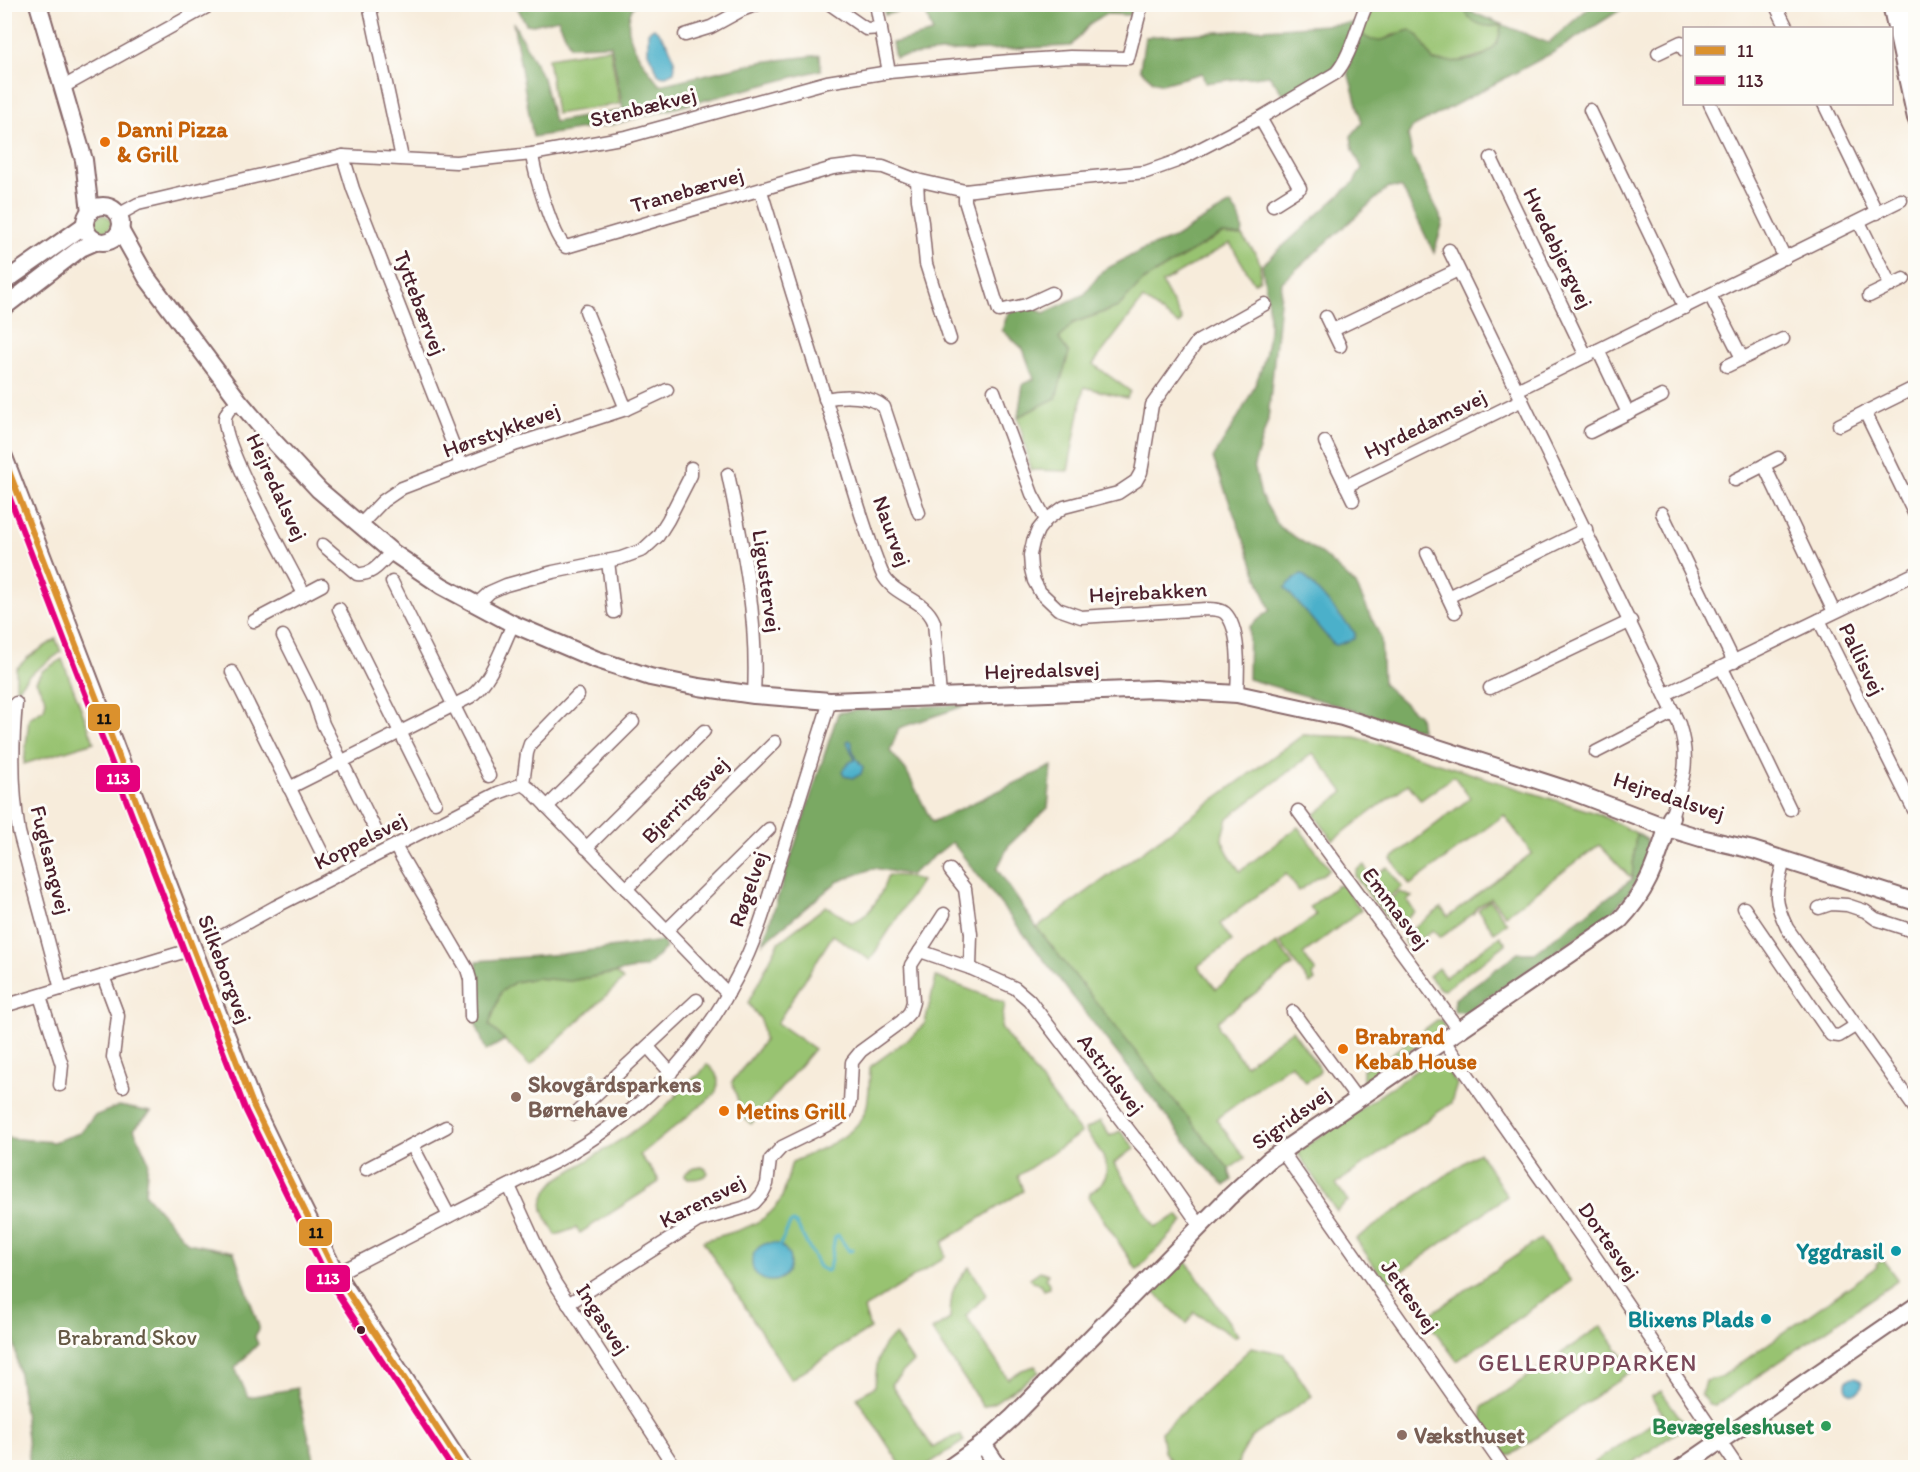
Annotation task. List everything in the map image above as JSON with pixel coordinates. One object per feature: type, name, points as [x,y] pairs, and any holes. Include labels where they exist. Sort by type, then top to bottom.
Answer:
[{"type":"street","points":[[4,306],[81,248],[115,238],[104,218],[84,160],[38,4]]},
{"type":"street","points":[[63,87],[212,4]]},
{"type":"street","points":[[369,4],[402,158]]},
{"type":"street","points":[[685,35],[711,27],[758,4]]},
{"type":"street","points":[[830,4],[866,29],[880,28]]},
{"type":"street","points":[[876,4],[889,72]]},
{"type":"street","name":"Stenbækvej","points":[[4,282],[104,218],[138,204],[343,156],[456,162],[532,154],[626,137],[827,82],[889,72],[1070,57],[1128,58],[1142,4]]},
{"type":"street","name":"Tranebærvej","points":[[532,154],[534,171],[552,223],[562,244],[566,247],[834,168],[857,165],[883,167],[917,180],[965,191],[1146,172],[1178,161],[1260,118],[1336,73],[1342,66],[1367,4]]},
{"type":"street","points":[[1775,4],[1786,27]]},
{"type":"street","points":[[1891,4],[1916,118]]},
{"type":"street","points":[[1905,4],[1916,57]]},
{"type":"street","points":[[1658,53],[1681,42],[1683,47]]},
{"type":"street","points":[[1710,105],[1785,258]]},
{"type":"street","points":[[1824,105],[1877,213]]},
{"type":"street","points":[[1590,111],[1685,308]]},
{"type":"street","points":[[1260,118],[1300,188],[1273,205]]},
{"type":"street","name":"Tyttebærvej","points":[[343,156],[353,189],[461,465]]},
{"type":"street","name":"Hvedebjergvej","points":[[1491,158],[1592,353],[1628,413]]},
{"type":"street","points":[[917,180],[926,264],[950,339]]},
{"type":"street","name":"Naurvej","points":[[761,191],[825,399],[872,546],[884,576],[892,588],[923,606],[930,613],[934,622],[940,696]]},
{"type":"street","points":[[965,191],[999,311],[1026,304],[1052,293]]},
{"type":"street","points":[[1520,395],[1592,353],[1901,200]]},
{"type":"street","name":"Hejredalsvej","points":[[147,278],[101,241],[87,233],[104,218],[239,401],[295,466],[359,526],[442,586],[513,624],[595,659],[650,677],[699,687],[754,696],[830,701],[1155,689],[1236,694],[1342,717],[1571,791],[1635,806],[1669,822],[1704,828],[1753,850],[1916,903]]},
{"type":"street","points":[[1859,222],[1891,286]]},
{"type":"street","name":"Hyrdedamsvej","points":[[1449,250],[1674,712],[1682,734],[1686,764],[1669,822]]},
{"type":"street","points":[[1333,330],[1458,270]]},
{"type":"street","points":[[1869,296],[1904,279]]},
{"type":"street","points":[[1710,295],[1742,358]]},
{"type":"street","points":[[994,391],[1032,494],[1046,520],[1064,507],[1118,493],[1136,481],[1141,472],[1152,405],[1197,342],[1264,304]]},
{"type":"street","points":[[586,311],[626,409]]},
{"type":"street","points":[[1326,317],[1340,346]]},
{"type":"street","points":[[1726,366],[1783,339]]},
{"type":"street","points":[[1839,424],[1916,387]]},
{"type":"street","name":"Hørstykkevej","points":[[359,526],[391,494],[518,444],[626,409],[667,390]]},
{"type":"street","name":"Hyrdedamsvej","points":[[1346,486],[1520,395]]},
{"type":"street","points":[[1590,432],[1662,396]]},
{"type":"street","name":"Naurvej","points":[[825,399],[853,397],[872,400],[884,407],[919,513]]},
{"type":"street","name":"Hejredalsvej","points":[[239,401],[225,417],[229,439],[247,482],[304,594]]},
{"type":"street","points":[[1865,412],[1916,517]]},
{"type":"street","name":"Hyrdedamsvej","points":[[1324,442],[1353,500]]},
{"type":"street","name":"Silkeborgvej","points":[[4,457],[254,1107],[336,1274],[463,1467]]},
{"type":"street","points":[[1735,480],[1779,458]]},
{"type":"street","name":"Pallisvej","points":[[1764,465],[1834,612]]},
{"type":"street","points":[[476,605],[490,592],[506,585],[553,572],[621,558],[643,550],[657,537],[668,520],[691,476],[691,468]]},
{"type":"street","name":"Ligustervej","points":[[728,474],[753,607],[756,661],[754,696]]},
{"type":"street","points":[[1662,513],[1734,662]]},
{"type":"street","name":"Hejrebakken","points":[[1046,520],[1038,530],[1030,555],[1034,581],[1048,602],[1058,609],[1081,617],[1217,609],[1225,613],[1237,644],[1236,694]]},
{"type":"street","points":[[1448,597],[1586,530]]},
{"type":"street","name":"Hejredalsvej","points":[[323,545],[357,574],[364,575],[372,571],[392,552]]},
{"type":"street","points":[[1427,553],[1455,612]]},
{"type":"street","points":[[608,561],[614,612]]},
{"type":"street","name":"Pallisvej","points":[[1666,694],[1916,573]]},
{"type":"street","points":[[392,582],[489,776]]},
{"type":"street","points":[[254,621],[322,585]]},
{"type":"street","points":[[339,609],[435,802]]},
{"type":"street","name":"Pallisvej","points":[[1819,620],[1916,814]]},
{"type":"street","points":[[1490,688],[1630,621]]},
{"type":"street","points":[[290,788],[480,690],[513,624]]},
{"type":"street","points":[[283,636],[376,831]]},
{"type":"street","points":[[1722,668],[1790,809]]},
{"type":"street","points":[[232,672],[322,853]]},
{"type":"street","points":[[578,695],[530,744],[523,784],[728,994]]},
{"type":"street","name":"Røgelvej","points":[[336,1274],[555,1162],[601,1134],[637,1107],[671,1073],[695,1044],[728,994],[746,959],[758,928],[830,701]]},
{"type":"street","name":"Fuglsangvej","points":[[16,703],[15,806],[62,989]]},
{"type":"street","points":[[1596,752],[1674,712]]},
{"type":"street","points":[[547,807],[633,722]]},
{"type":"street","name":"Bjerringsvej","points":[[586,848],[704,731]]},
{"type":"street","name":"Bjerringsvej","points":[[626,889],[775,742]]},
{"type":"street","name":"Koppelsvej","points":[[218,939],[275,907],[498,793],[523,784]]},
{"type":"street","name":"Emmasvej","points":[[1298,811],[1459,1030]]},
{"type":"street","name":"Sigridsvej","points":[[948,1467],[972,1461],[982,1444],[1042,1388],[1228,1198],[1281,1150],[1620,920],[1635,903],[1648,882],[1669,822]]},
{"type":"street","points":[[667,930],[769,829]]},
{"type":"street","points":[[395,846],[467,969],[470,979],[471,1017]]},
{"type":"street","points":[[1784,860],[1776,890],[1777,907],[1786,928],[1916,1110]]},
{"type":"street","points":[[950,870],[965,888],[971,934],[970,968]]},
{"type":"street","points":[[1819,908],[1831,903],[1847,905],[1865,911],[1876,920],[1916,932]]},
{"type":"street","points":[[1744,908],[1831,1035],[1839,1036],[1855,1026]]},
{"type":"street","name":"Karensvej","points":[[568,1304],[698,1221],[754,1203],[767,1184],[770,1160],[782,1148],[837,1120],[846,1113],[850,1102],[852,1062],[861,1051],[902,1021],[910,1012],[913,1002],[911,965],[944,914]]},
{"type":"street","points":[[4,1006],[193,949]]},
{"type":"street","name":"Astridsvej","points":[[920,951],[970,968],[1016,988],[1029,1000],[1134,1137],[1152,1157],[1201,1227]]},
{"type":"street","points":[[103,976],[118,1016],[113,1057],[123,1086]]},
{"type":"street","points":[[40,996],[62,1065],[60,1085]]},
{"type":"street","points":[[575,1114],[697,1000]]},
{"type":"street","points":[[1293,1012],[1357,1099]]},
{"type":"street","name":"Dortesvej","points":[[1444,1041],[1738,1467]]},
{"type":"street","points":[[648,1047],[671,1073]]},
{"type":"street","points":[[366,1169],[446,1127]]},
{"type":"street","points":[[412,1145],[450,1216]]},
{"type":"street","name":"Jettesvej","points":[[1281,1150],[1503,1467]]},
{"type":"street","name":"Ingasvej","points":[[509,1186],[541,1256],[568,1304],[675,1467]]},
{"type":"street","points":[[1682,1467],[1916,1306]]},
{"type":"street","points":[[982,1444],[999,1467]]},
{"type":"green space","points":[[884,4],[921,4],[921,5],[885,15]]},
{"type":"green space","points":[[923,4],[1133,5],[1131,15],[1106,14],[1092,22],[1071,46],[941,52],[895,57],[892,43],[933,33]]},
{"type":"green space","points":[[1372,4],[1454,5],[1501,25],[1498,43],[1489,53],[1458,62],[1433,61],[1419,36],[1399,33],[1377,42],[1362,34]]},
{"type":"green space","points":[[518,5],[634,5],[628,26],[630,37],[646,67],[660,85],[760,62],[820,55],[821,70],[610,125],[533,137],[513,22],[543,78],[554,122],[623,110],[611,45],[570,46],[558,19],[533,25],[526,24]]},
{"type":"green space","points":[[1419,5],[1454,5],[1459,7],[1444,12]]},
{"type":"green space","points":[[1592,5],[1628,5],[1554,52],[1412,128],[1408,135],[1412,156],[1443,222],[1434,253],[1402,188],[1389,187],[1282,282],[1268,420],[1254,465],[1261,496],[1279,527],[1322,554],[1356,585],[1381,638],[1383,684],[1419,716],[1421,730],[1248,679],[1249,627],[1270,610],[1213,458],[1249,397],[1263,364],[1269,321],[1262,265],[1354,182],[1362,168],[1353,150],[1351,136],[1362,123],[1348,72],[1351,55],[1362,34],[1373,40],[1379,40],[1410,30],[1419,36],[1433,61],[1467,61],[1487,54],[1494,47],[1499,38],[1501,25],[1484,26],[1474,22],[1464,9],[1548,43]]},
{"type":"green space","points":[[1354,23],[1341,61],[1333,69],[1285,97],[1269,75],[1205,83],[1202,73],[1162,84],[1153,81],[1140,69],[1145,37]]},
{"type":"green space","points":[[610,48],[620,104],[556,114],[548,58]]},
{"type":"green space","points":[[1231,204],[1242,223],[1242,236],[1222,234],[1144,280],[1118,307],[1073,323],[1059,339],[1069,353],[1056,398],[1018,417],[1023,384],[1034,379],[1023,349],[1002,330],[1008,313],[1028,306],[1044,313],[1085,294],[1102,271],[1142,250],[1174,238]]},
{"type":"green space","points":[[100,215],[106,215],[111,223],[109,229],[100,231],[95,226],[95,220]]},
{"type":"green space","points":[[1222,234],[1242,236],[1259,260],[1260,279],[1254,283],[1230,243],[1162,283],[1182,320],[1179,325],[1143,299],[1093,364],[1130,391],[1127,398],[1084,387],[1068,471],[1031,470],[1018,417],[1056,398],[1059,339],[1071,324],[1118,307],[1144,280]]},
{"type":"green space","points":[[56,639],[61,652],[28,676],[16,690],[16,669],[27,658]]},
{"type":"green space","points":[[62,659],[94,742],[24,764],[29,718],[44,709],[46,700],[36,681],[42,671]]},
{"type":"green space","points":[[970,704],[899,728],[890,751],[906,770],[932,822],[1052,766],[1048,808],[1009,845],[997,869],[1037,928],[1229,1169],[1232,1180],[1225,1186],[1202,1162],[952,842],[910,875],[874,868],[837,882],[763,943],[838,713]]},
{"type":"green space","points":[[1303,735],[1356,737],[1596,813],[1636,833],[1632,879],[1599,845],[1505,915],[1491,898],[1440,938],[1433,930],[1408,948],[1404,941],[1406,934],[1441,908],[1448,917],[1532,853],[1504,815],[1410,885],[1391,859],[1470,798],[1454,776],[1421,800],[1408,784],[1333,840],[1314,815],[1344,792],[1313,753],[1228,818],[1222,840],[1240,871],[1298,827],[1330,869],[1299,891],[1286,874],[1220,924],[1232,941],[1198,966],[1216,989],[1277,943],[1293,965],[1218,1021],[1219,1029],[1245,1065],[1292,1030],[1320,1069],[1319,1073],[1306,1082],[1291,1064],[1216,1119],[1245,1158],[1229,1169],[1037,928]]},
{"type":"green space","points":[[1636,833],[1646,839],[1649,849],[1639,877],[1624,899],[1605,918],[1466,1012],[1455,1012],[1455,999],[1518,953],[1534,953],[1632,879]]},
{"type":"green space","points":[[1364,865],[1371,878],[1387,867],[1402,887],[1386,899],[1400,892],[1412,897],[1407,901],[1415,912],[1394,927],[1355,876],[1357,870]]},
{"type":"green space","points":[[888,875],[904,876],[921,881],[870,960],[833,935],[777,1023],[814,1049],[751,1124],[743,1117],[732,1082],[764,1041],[761,1020],[748,1003],[779,942],[826,906],[851,922],[858,920],[875,904]]},
{"type":"green space","points":[[1343,885],[1361,910],[1303,954],[1316,972],[1312,975],[1315,980],[1310,984],[1280,942],[1316,915],[1310,907],[1336,886]]},
{"type":"green space","points":[[1490,900],[1507,923],[1494,932],[1478,910]]},
{"type":"green space","points":[[1500,936],[1506,944],[1444,990],[1440,989],[1429,976],[1438,968],[1445,977]]},
{"type":"green space","points":[[663,941],[666,948],[646,967],[570,981],[536,978],[515,982],[501,992],[489,1025],[505,1040],[486,1051],[475,1021],[477,961],[562,954]]},
{"type":"green space","points":[[616,973],[623,980],[530,1066],[489,1025],[501,992],[515,982],[536,978],[570,981]]},
{"type":"green space","points":[[936,977],[1005,1003],[1001,1028],[1081,1133],[1018,1176],[1023,1191],[943,1242],[945,1257],[864,1309],[870,1329],[791,1379],[703,1241],[747,1227],[766,1216],[781,1199],[792,1162],[835,1142],[854,1128],[866,1109],[870,1067],[915,1034],[925,1023]]},
{"type":"green space","points":[[1437,1020],[1441,1020],[1444,1024],[1442,1029],[1363,1082],[1363,1069],[1383,1060]]},
{"type":"green space","points":[[1436,1057],[1457,1084],[1451,1103],[1336,1184],[1348,1201],[1336,1211],[1297,1152]]},
{"type":"green space","points":[[707,1064],[717,1077],[718,1084],[715,1094],[640,1155],[659,1182],[580,1233],[576,1228],[556,1235],[542,1207],[545,1195],[556,1180],[627,1136],[661,1111],[693,1078],[699,1075]]},
{"type":"green space","name":"Brabrand Skov","points":[[119,1106],[151,1112],[134,1129],[148,1160],[145,1194],[188,1243],[234,1252],[259,1327],[255,1337],[258,1344],[235,1368],[248,1397],[297,1388],[316,1467],[30,1467],[22,1394],[5,1283],[5,1140],[8,1138],[53,1142],[80,1133],[94,1116]]},
{"type":"green space","points":[[1100,1121],[1110,1136],[1120,1131],[1135,1148],[1114,1163],[1155,1227],[1178,1215],[1183,1222],[1137,1270],[1089,1198],[1090,1193],[1105,1178],[1107,1170],[1102,1155],[1085,1130]]},
{"type":"green space","points":[[1479,1152],[1507,1196],[1386,1283],[1356,1239]]},
{"type":"green space","points":[[702,1167],[708,1173],[703,1177],[694,1179],[684,1176],[691,1169]]},
{"type":"green space","points":[[1540,1239],[1571,1281],[1457,1361],[1425,1318]]},
{"type":"green space","points":[[1184,1258],[1238,1335],[1234,1337],[1194,1312],[1187,1324],[1153,1291]]},
{"type":"green space","points":[[1883,1260],[1897,1281],[1715,1406],[1709,1405],[1701,1395],[1705,1381],[1721,1377],[1877,1267],[1876,1264]]},
{"type":"green space","points":[[969,1267],[987,1294],[966,1316],[1008,1379],[1022,1370],[1035,1366],[1039,1372],[995,1402],[983,1407],[932,1330],[950,1319],[953,1291]]},
{"type":"green space","points":[[1040,1271],[1048,1274],[1046,1278],[1049,1288],[1043,1290],[1040,1284],[1032,1282],[1030,1278]]},
{"type":"green space","points":[[1601,1326],[1625,1360],[1630,1372],[1507,1456],[1481,1420],[1483,1407]]},
{"type":"green space","points":[[895,1335],[913,1362],[891,1384],[933,1448],[947,1439],[960,1435],[964,1441],[924,1467],[902,1467],[857,1398],[875,1386],[881,1351]]},
{"type":"green space","points":[[1252,1347],[1284,1354],[1312,1396],[1251,1438],[1237,1467],[1176,1467],[1164,1452],[1161,1432]]},
{"type":"green space","points":[[1661,1391],[1686,1426],[1626,1467],[1588,1467],[1664,1415],[1651,1397]]},
{"type":"water","points":[[654,28],[666,42],[674,60],[674,72],[666,76],[659,75],[648,52],[648,32]]},
{"type":"water","points":[[1301,574],[1355,633],[1354,639],[1334,645],[1285,588]]},
{"type":"water","points":[[849,740],[852,742],[855,756],[863,767],[861,774],[854,778],[844,776],[842,771],[855,760],[847,742]]},
{"type":"water","points":[[771,1243],[784,1249],[790,1262],[784,1275],[771,1281],[758,1275],[752,1262],[758,1249]]},
{"type":"water","points":[[1851,1377],[1857,1377],[1862,1385],[1860,1391],[1851,1393],[1846,1388],[1846,1382]]},
{"type":"waterway","points":[[780,1245],[793,1222],[797,1225],[819,1267],[826,1271],[829,1269],[835,1237],[838,1235],[849,1251],[853,1250]]},
{"type":"transit line","name":"11","points":[[4,458],[254,1107],[336,1274],[463,1468]]},
{"type":"transit line","name":"113","points":[[4,483],[246,1111],[328,1279],[452,1468]]},
{"type":"place","name":"Danni Pizza & Grill","points":[[105,142]]},
{"type":"place","name":"Brabrand Kebab House","points":[[1343,1049]]},
{"type":"place","name":"Skovgårdsparkens Børnehave","points":[[516,1097]]},
{"type":"place","name":"Metins Grill","points":[[724,1111]]},
{"type":"place","name":"Yggdrasil","points":[[1896,1251]]},
{"type":"place","name":"Blixens Plads","points":[[1766,1319]]},
{"type":"place","name":"Bevægelseshuset","points":[[1826,1426]]},
{"type":"place","name":"Væksthuset","points":[[1402,1435]]},
{"type":"district","name":"GELLERUPPARKEN","points":[[1588,1362]]}]
